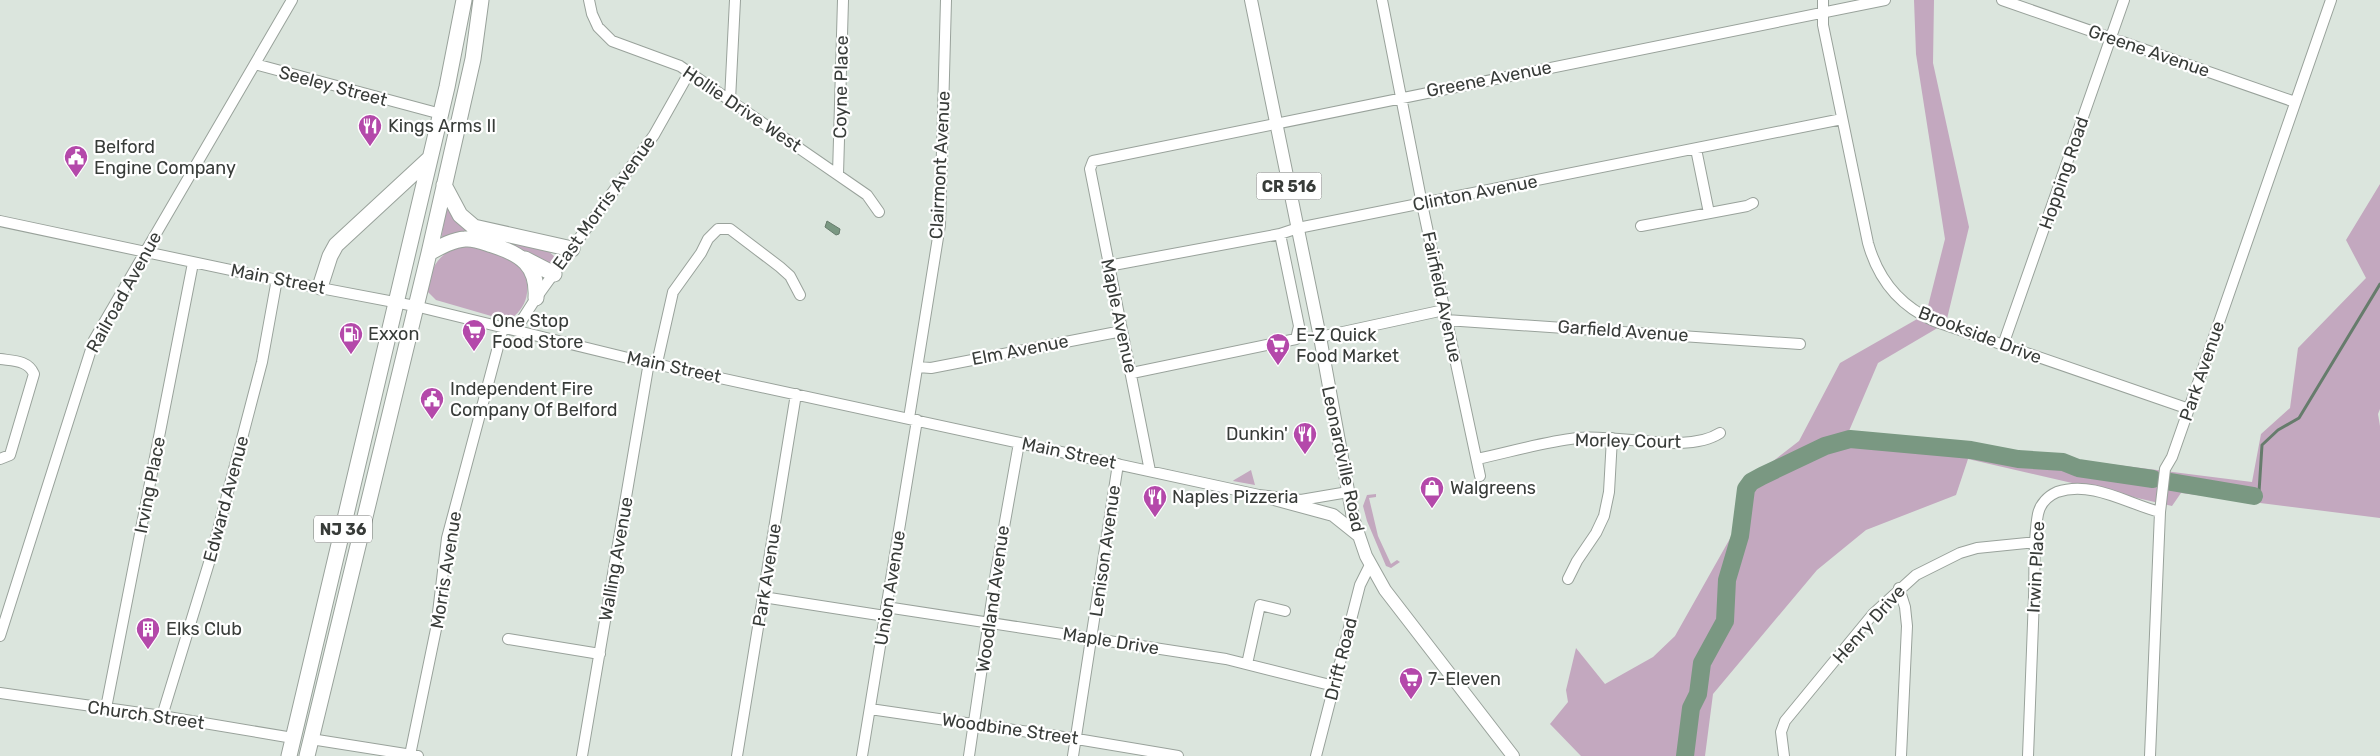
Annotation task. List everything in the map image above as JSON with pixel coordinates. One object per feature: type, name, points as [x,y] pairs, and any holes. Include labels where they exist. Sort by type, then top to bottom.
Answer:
[{"type":"highway","name":"NJ 36","points":[[289,756],[441,114],[464,0]]},
{"type":"highway","name":"NJ 36","points":[[308,756],[429,253],[473,59],[481,0]]},
{"type":"highway","points":[[320,287],[330,256],[336,245],[429,159]]},
{"type":"highway","points":[[444,185],[460,215],[474,227],[572,248]]},
{"type":"highway","points":[[429,253],[456,241],[467,239],[500,248],[554,274]]},
{"type":"highway","points":[[524,259],[532,271],[537,284],[536,298]]},
{"type":"main road","name":"Leonardville Road","points":[[1251,0],[1320,337],[1348,492],[1358,535],[1370,564],[1385,590],[1513,756]]},
{"type":"main road","points":[[1274,499],[1333,515],[1358,535]]},
{"type":"street","name":"Railroad Avenue","points":[[0,636],[94,340],[292,0]]},
{"type":"street","name":"Hollie Drive West","points":[[589,0],[596,22],[606,36],[617,44],[680,66],[868,195],[879,212]]},
{"type":"street","points":[[730,100],[734,58],[735,0]]},
{"type":"street","name":"Coyne Place","points":[[838,174],[843,0]]},
{"type":"street","name":"Clairmont Avenue","points":[[913,419],[918,367],[942,202],[946,0]]},
{"type":"street","name":"Fairfield Avenue","points":[[1382,0],[1422,204],[1480,476]]},
{"type":"street","name":"Brookside Drive","points":[[1823,0],[1823,25],[1868,243],[1874,263],[1883,280],[1904,303],[1922,316],[2189,409]]},
{"type":"street","name":"Greene Avenue","points":[[1093,161],[1400,97],[1885,0]]},
{"type":"street","name":"Greene Avenue","points":[[2002,0],[2295,102]]},
{"type":"street","name":"Hopping Road","points":[[2003,345],[2124,0]]},
{"type":"street","name":"Park Avenue","points":[[2150,756],[2160,512],[2165,469],[2189,409],[2331,0]]},
{"type":"street","name":"Seeley Street","points":[[255,64],[441,114]]},
{"type":"street","name":"East Morris Avenue","points":[[518,332],[520,323],[536,298],[654,134],[690,73]]},
{"type":"street","name":"Clinton Avenue","points":[[1108,266],[1280,234],[1298,228],[1842,119]]},
{"type":"street","points":[[1696,148],[1708,213]]},
{"type":"street","name":"Maple Avenue","points":[[1093,161],[1090,169],[1150,471]]},
{"type":"street","points":[[1641,226],[1753,203]]},
{"type":"street","name":"Main Street","points":[[0,221],[415,306],[653,363],[1274,499],[1307,500],[1348,492]]},
{"type":"street","name":"Walling Avenue","points":[[582,756],[653,363],[673,292],[701,252],[708,238],[718,229],[730,230],[780,267],[790,276],[800,295]]},
{"type":"street","points":[[1132,373],[1296,339],[1299,333],[1299,326],[1280,234]]},
{"type":"street","name":"Irving Place","points":[[106,708],[193,262]]},
{"type":"street","name":"Edward Avenue","points":[[162,716],[216,539],[262,362],[277,279]]},
{"type":"street","name":"Garfield Avenue","points":[[1320,337],[1445,315],[1800,344]]},
{"type":"street","name":"Morris Avenue","points":[[414,755],[436,629],[448,538],[503,328]]},
{"type":"street","name":"Elm Avenue","points":[[918,367],[931,368],[1122,331]]},
{"type":"street","points":[[0,359],[26,364],[32,368],[33,379],[10,455],[0,459]]},
{"type":"street","name":"Park Avenue","points":[[737,756],[796,394]]},
{"type":"street","name":"Union Avenue","points":[[862,756],[886,612],[913,419]]},
{"type":"street","name":"Morley Court","points":[[1476,459],[1576,438],[1612,438],[1685,443],[1698,441],[1720,433]]},
{"type":"street","points":[[1568,580],[1604,516],[1609,492],[1612,438]]},
{"type":"street","name":"Woodland Avenue","points":[[969,756],[1019,443]]},
{"type":"street","name":"Lenison Avenue","points":[[1073,756],[1118,464]]},
{"type":"street","name":"Irwin Place","points":[[2028,756],[2036,542],[2041,506],[2049,497],[2063,491],[2103,492],[2144,508],[2160,512]]},
{"type":"street","name":"Henry Drive","points":[[1784,756],[1781,732],[1785,721],[1873,614],[1899,588],[1916,575],[1960,553],[2004,544],[2036,542]]},
{"type":"street","name":"Drift Road","points":[[1317,756],[1360,585],[1370,564]]},
{"type":"street","points":[[1899,588],[1905,606],[1907,626],[1901,756]]},
{"type":"street","name":"Maple Drive","points":[[763,597],[989,622],[1092,638],[1247,664],[1334,686]]},
{"type":"street","points":[[1247,664],[1260,605],[1285,612]]},
{"type":"street","points":[[508,639],[600,654]]},
{"type":"street","name":"Church Street","points":[[0,693],[162,716],[293,738]]},
{"type":"street","name":"Woodbine Street","points":[[870,709],[1077,739],[1178,756]]},
{"type":"street","points":[[312,739],[414,755]]},
{"type":"shaded area","points":[[1914,0],[1934,0],[1933,63],[1969,227],[1946,323],[1878,363],[1849,431],[2252,482],[2261,434],[2290,408],[2298,348],[2366,278],[2346,240],[2380,184],[2380,409],[2378,414],[2380,426],[2380,518],[2181,493],[2172,506],[1968,459],[1956,495],[1866,530],[1817,570],[1713,694],[1705,756],[1581,756],[1550,724],[1568,702],[1566,690],[1576,648],[1605,684],[1653,657],[1675,636],[1754,496],[1745,483],[1799,441],[1840,363],[1926,314],[1945,239],[1916,54]]},
{"type":"shaded area","points":[[447,204],[473,233],[441,240]]},
{"type":"shaded area","points":[[827,221],[840,229],[839,234],[836,235],[825,227]]},
{"type":"shaded area","points":[[492,238],[547,250],[554,256],[551,265]]},
{"type":"shaded area","points":[[473,244],[511,260],[524,273],[527,282],[526,297],[518,313],[512,318],[505,320],[436,300],[428,292],[432,272],[440,258],[454,249]]},
{"type":"shaded area","points":[[1251,470],[1255,485],[1233,481],[1234,480]]},
{"type":"shaded area","points":[[1376,494],[1376,497],[1369,498],[1378,536],[1391,564],[1397,560],[1400,562],[1391,568],[1386,566],[1367,521],[1363,506],[1367,495]]},
{"type":"waterway","points":[[2254,496],[2259,492],[2262,445],[2278,430],[2299,418],[2380,284]]},
{"type":"waterway","points":[[1685,756],[1691,708],[1698,694],[1702,663],[1725,621],[1727,580],[1740,536],[1746,489],[1751,482],[1825,446],[1850,439],[1971,450],[2018,459],[2063,462],[2078,468],[2153,479]]},
{"type":"waterway","points":[[2171,482],[2254,496]]},
{"type":"place","name":"Kings Arms II","points":[[370,147]]},
{"type":"place","name":"Belford Engine Company","points":[[76,178]]},
{"type":"place","name":"One Stop Food Store","points":[[474,352]]},
{"type":"place","name":"Exxon","points":[[351,355]]},
{"type":"place","name":"E-Z Quick Food Market","points":[[1278,366]]},
{"type":"place","name":"Independent Fire Company Of Belford","points":[[432,420]]},
{"type":"place","name":"Dunkin'","points":[[1305,455]]},
{"type":"place","name":"Walgreens","points":[[1432,509]]},
{"type":"place","name":"Naples Pizzeria","points":[[1155,518]]},
{"type":"place","name":"Elks Club","points":[[148,650]]},
{"type":"place","name":"7-Eleven","points":[[1411,700]]}]
